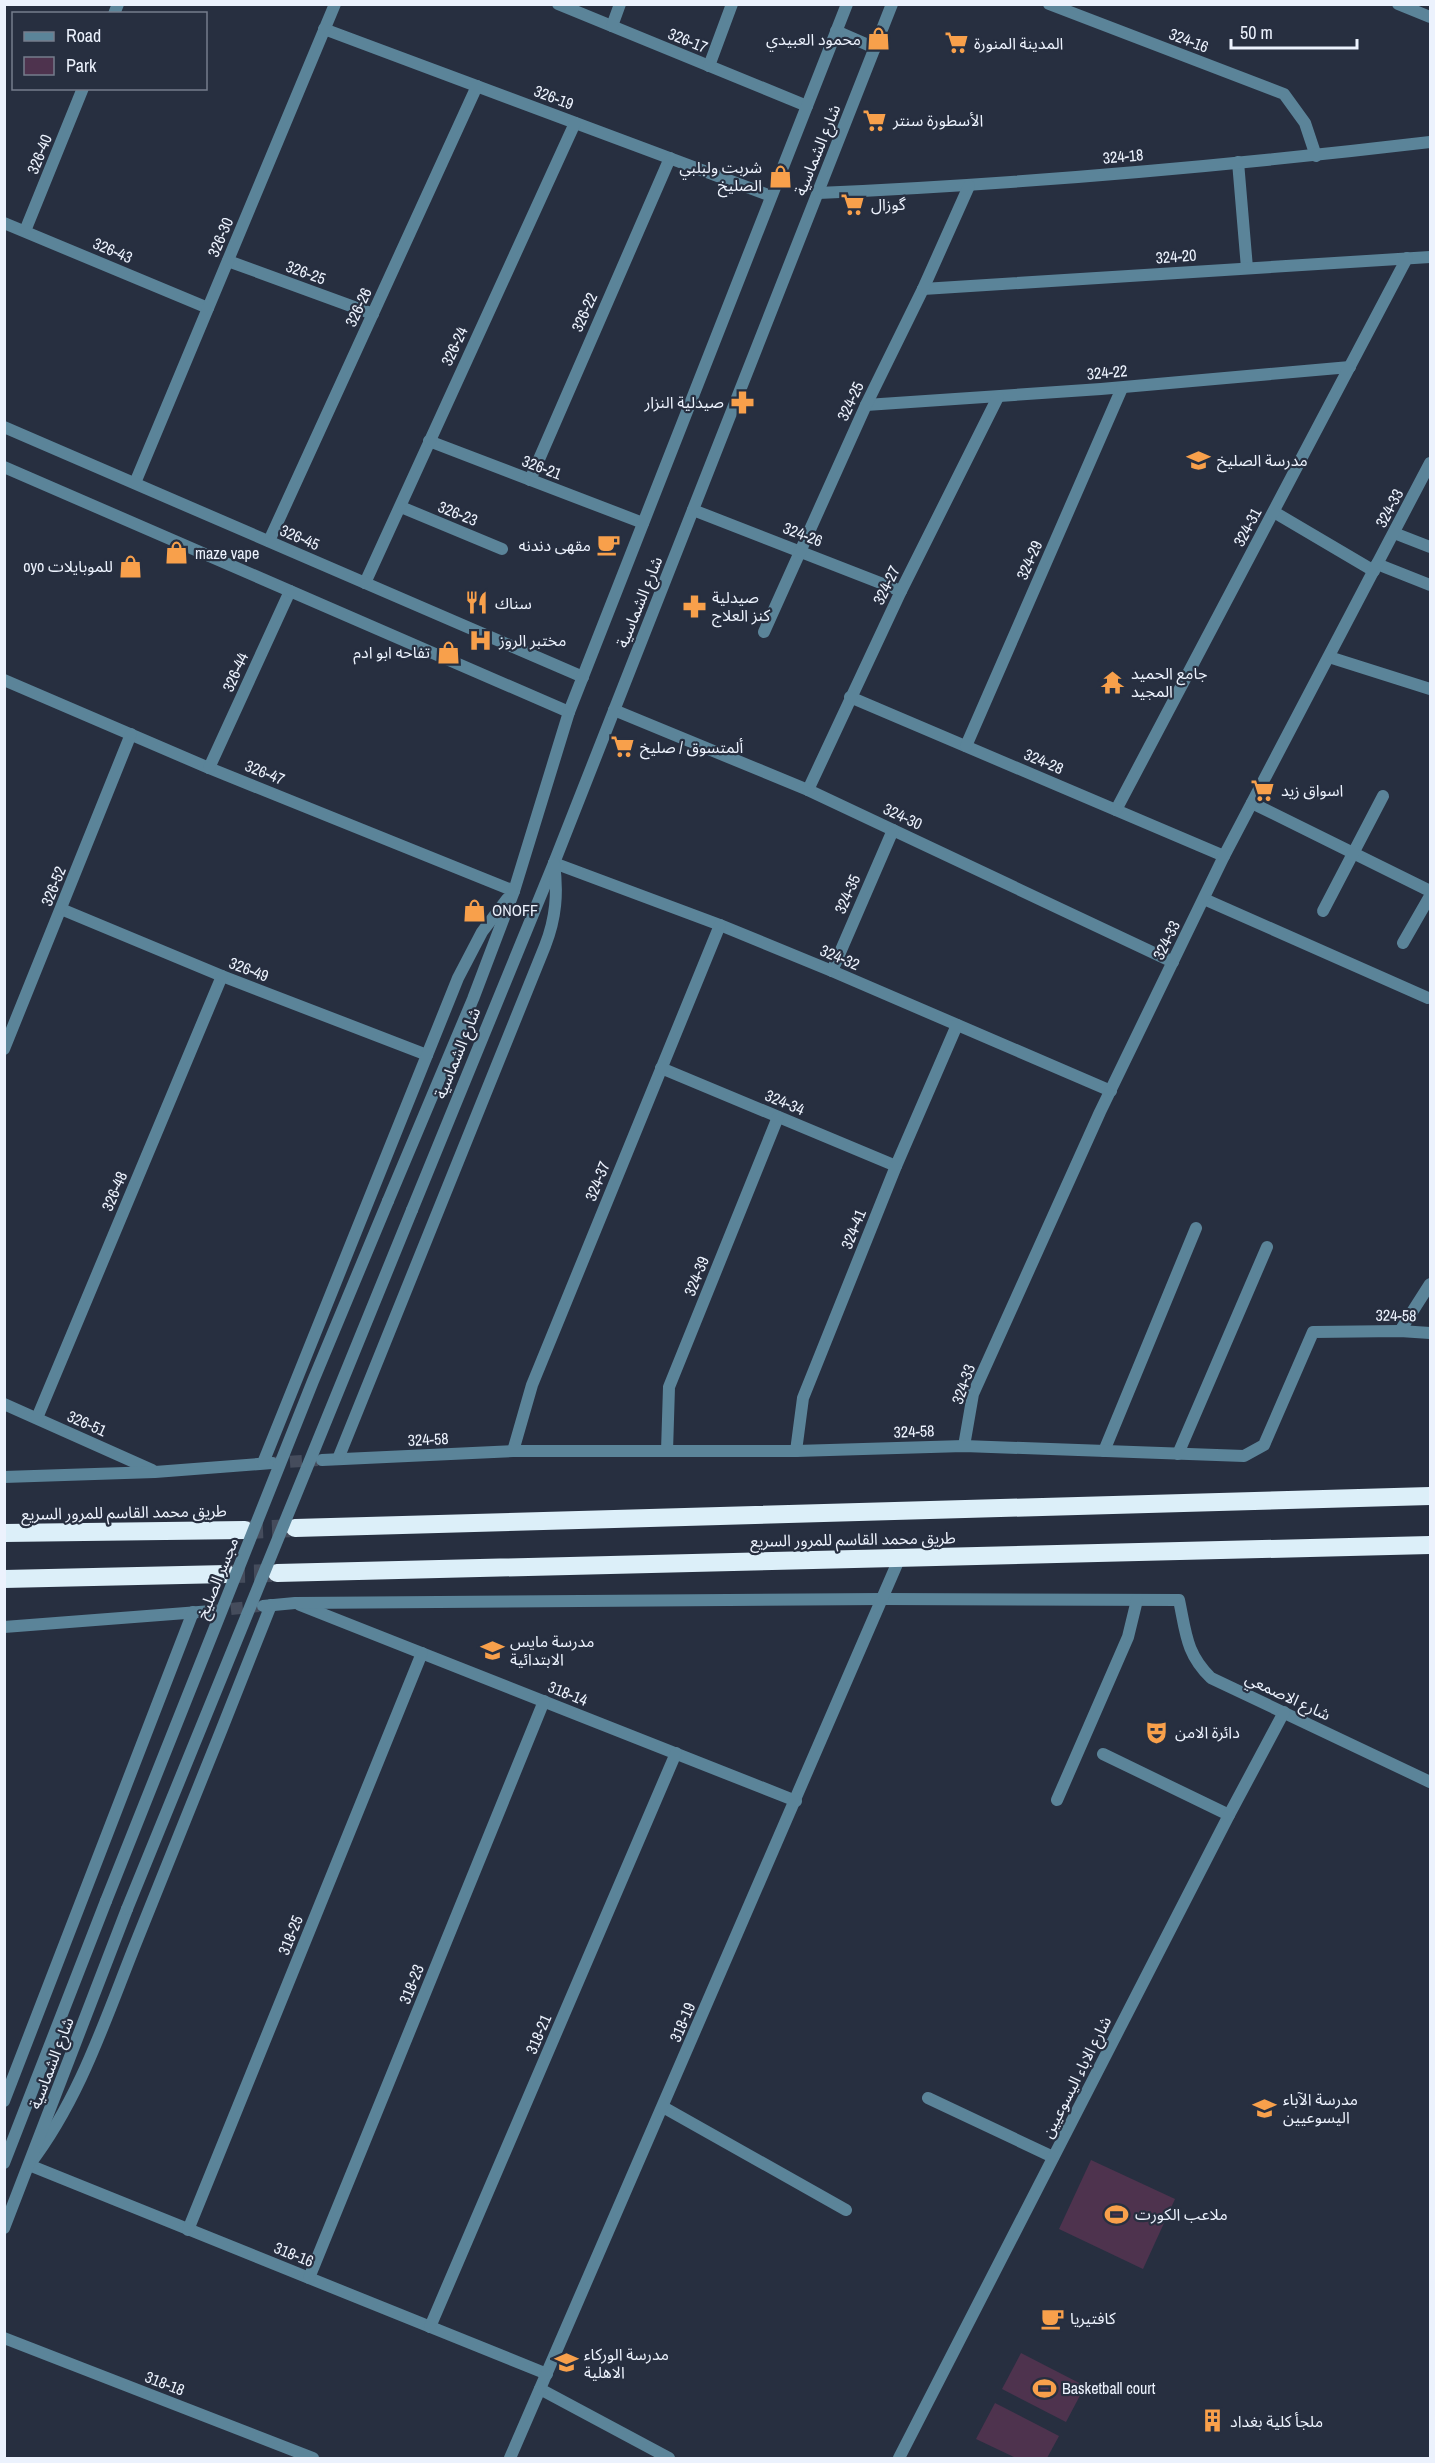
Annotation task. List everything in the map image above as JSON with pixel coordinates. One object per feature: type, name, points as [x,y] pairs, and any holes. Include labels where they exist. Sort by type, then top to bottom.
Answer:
[{"type":"highway","name":"طريق محمد القاسم للمرور السريع","points":[[295,1528],[1431,1496]]},
{"type":"highway","name":"طريق محمد القاسم للمرور السريع","points":[[4,1533],[245,1530]]},
{"type":"highway","name":"طريق محمد القاسم للمرور السريع","points":[[277,1573],[1431,1545]]},
{"type":"highway","points":[[4,1579],[227,1574]]},
{"type":"street","name":"326-30","points":[[135,483],[335,4]]},
{"type":"street","name":"326-17","points":[[558,4],[807,106]]},
{"type":"street","points":[[612,26],[620,4]]},
{"type":"street","points":[[709,66],[732,4]]},
{"type":"street","name":"شارع الشماسية","points":[[388,1201],[473,999],[514,891],[569,712],[847,4]]},
{"type":"street","name":"شارع الشماسية","points":[[4,2228],[128,1909],[554,863],[892,4]]},
{"type":"street","name":"324-16","points":[[1049,4],[1284,94],[1305,123],[1316,156]]},
{"type":"street","points":[[1398,4],[1431,17]]},
{"type":"street","name":"326-19","points":[[324,29],[771,196]]},
{"type":"street","points":[[836,31],[875,48]]},
{"type":"street","name":"326-26","points":[[269,542],[477,86]]},
{"type":"street","name":"326-40","points":[[25,231],[82,90]]},
{"type":"street","name":"326-24","points":[[365,583],[574,123]]},
{"type":"street","name":"324-18","points":[[818,193],[969,186],[1316,156],[1431,142]]},
{"type":"street","name":"326-22","points":[[530,480],[670,158]]},
{"type":"street","points":[[1238,162],[1246,268]]},
{"type":"street","name":"324-25","points":[[764,632],[866,405],[923,289],[969,186]]},
{"type":"street","name":"326-43","points":[[4,223],[208,308]]},
{"type":"street","name":"324-20","points":[[923,289],[1431,257]]},
{"type":"street","name":"324-31","points":[[1116,810],[1407,258]]},
{"type":"street","name":"326-25","points":[[228,261],[373,314]]},
{"type":"street","name":"324-22","points":[[866,405],[1122,388],[1350,368]]},
{"type":"street","name":"324-29","points":[[966,746],[1122,388]]},
{"type":"street","name":"324-27","points":[[808,790],[901,591],[998,397]]},
{"type":"street","name":"326-45","points":[[4,427],[583,677]]},
{"type":"street","name":"326-21","points":[[429,441],[643,523]]},
{"type":"street","name":"324-33","points":[[964,1446],[973,1394],[1111,1090],[1224,856],[1394,533],[1426,481],[1431,463]]},
{"type":"street","points":[[4,467],[569,712]]},
{"type":"street","name":"326-23","points":[[401,507],[502,549]]},
{"type":"street","name":"324-26","points":[[693,510],[801,550],[901,591]]},
{"type":"street","points":[[1274,512],[1376,568],[1431,585]]},
{"type":"street","points":[[1394,533],[1431,547]]},
{"type":"street","name":"326-44","points":[[209,768],[290,591]]},
{"type":"street","points":[[1329,657],[1431,689]]},
{"type":"street","name":"326-47","points":[[4,680],[209,768],[514,891]]},
{"type":"street","name":"324-28","points":[[850,697],[1224,856]]},
{"type":"street","name":"324-30","points":[[614,710],[808,790],[1173,962]]},
{"type":"street","name":"326-52","points":[[4,1049],[131,734]]},
{"type":"street","points":[[1323,910],[1383,796]]},
{"type":"street","points":[[1252,803],[1431,891]]},
{"type":"street","name":"324-35","points":[[831,971],[893,830]]},
{"type":"street","points":[[338,1459],[546,946],[556,905],[554,863]]},
{"type":"street","name":"324-32","points":[[554,863],[720,925],[1111,1090]]},
{"type":"street","points":[[4,1477],[155,1472],[267,1463],[469,954],[492,918],[514,891]]},
{"type":"street","points":[[1403,943],[1431,896]]},
{"type":"street","points":[[1204,899],[1428,998]]},
{"type":"street","name":"326-49","points":[[61,909],[222,976],[427,1055]]},
{"type":"street","name":"324-37","points":[[513,1451],[532,1385],[720,925]]},
{"type":"street","name":"326-48","points":[[37,1418],[222,976]]},
{"type":"street","name":"324-41","points":[[796,1451],[803,1398],[896,1167],[957,1025]]},
{"type":"street","name":"324-34","points":[[660,1068],[896,1167]]},
{"type":"street","name":"324-39","points":[[666,1451],[669,1387],[778,1117]]},
{"type":"street","name":"مجسر الصليخ","points":[[106,1901],[313,1381],[388,1201]]},
{"type":"street","points":[[1104,1451],[1196,1228]]},
{"type":"street","points":[[1178,1454],[1267,1247]]},
{"type":"street","points":[[1400,1331],[1431,1284]]},
{"type":"street","name":"324-58","points":[[322,1460],[513,1451],[796,1451],[964,1446],[1244,1456],[1264,1445],[1313,1332],[1431,1333]]},
{"type":"street","name":"326-51","points":[[4,1404],[155,1472]]},
{"type":"street","name":"318-19","points":[[510,2458],[900,1557]]},
{"type":"street","points":[[29,2165],[50,2138],[65,2111],[97,2039],[267,1605],[883,1599],[1137,1600],[1128,1637],[1057,1800]]},
{"type":"street","name":"شارع الاصمعي","points":[[1137,1600],[1179,1600],[1190,1652],[1198,1666],[1211,1678],[1431,1782]]},
{"type":"street","name":"318-14","points":[[295,1603],[796,1801]]},
{"type":"street","points":[[4,1627],[212,1611]]},
{"type":"street","points":[[5,2101],[193,1612]]},
{"type":"street","name":"318-25","points":[[188,2230],[422,1653]]},
{"type":"street","name":"318-23","points":[[309,2278],[544,1701]]},
{"type":"street","name":"شارع الاباء اليسوعيين","points":[[899,2458],[1284,1712]]},
{"type":"street","name":"318-21","points":[[430,2327],[676,1754]]},
{"type":"street","points":[[1103,1754],[1229,1815]]},
{"type":"street","name":"شارع الشماسية","points":[[4,2163],[106,1901]]},
{"type":"street","points":[[928,2098],[1053,2157]]},
{"type":"street","points":[[663,2107],[846,2210]]},
{"type":"street","name":"318-16","points":[[29,2165],[547,2374]]},
{"type":"street","name":"318-18","points":[[4,2338],[313,2458]]},
{"type":"street","points":[[540,2389],[669,2458]]},
{"type":"green space","name":"ملاعب الكورت","points":[[1091,2160],[1175,2199],[1143,2269],[1059,2229]]},
{"type":"green space","name":"Basketball court","points":[[1021,2353],[1085,2386],[1066,2422],[1002,2389]]},
{"type":"green space","name":"Basketball court","points":[[995,2403],[1059,2436],[1047,2458],[1016,2458],[976,2439]]},
{"type":"tunnel","points":[[272,1463],[318,1460]]},
{"type":"tunnel","points":[[245,1530],[295,1528]]},
{"type":"tunnel","points":[[227,1574],[277,1573]]},
{"type":"tunnel","points":[[213,1611],[259,1606]]},
{"type":"place","name":"محمود العبيدي","points":[[879,39]]},
{"type":"place","name":"المدينة المنورة","points":[[956,43]]},
{"type":"place","name":"الأسطورة سنتر","points":[[875,120]]},
{"type":"place","name":"شربت ولبلبي الصليخ","points":[[780,176]]},
{"type":"place","name":"گوزال","points":[[853,204]]},
{"type":"place","name":"صيدلية النزار","points":[[742,402]]},
{"type":"place","name":"مدرسة الصليخ","points":[[1199,460]]},
{"type":"place","name":"مقهى دندنه","points":[[609,545]]},
{"type":"place","name":"maze vape","points":[[177,553]]},
{"type":"place","name":"oyo للموبايلات","points":[[131,566]]},
{"type":"place","name":"سناك","points":[[477,603]]},
{"type":"place","name":"صيدلية كنز العلاج","points":[[694,606]]},
{"type":"place","name":"مختبر الروز","points":[[481,640]]},
{"type":"place","name":"تفاحه ابو ادم","points":[[448,652]]},
{"type":"place","name":"جامع الحميد المجيد","points":[[1113,682]]},
{"type":"place","name":"ألمتسوق / صليخ","points":[[622,747]]},
{"type":"place","name":"اسواق زيد","points":[[1263,790]]},
{"type":"place","name":"ONOFF","points":[[474,910]]},
{"type":"place","name":"مدرسة مايس الابتدائية","points":[[492,1650]]},
{"type":"place","name":"دائرة الامن","points":[[1157,1732]]},
{"type":"place","name":"مدرسة الآباء اليسوعيين","points":[[1265,2108]]},
{"type":"place","name":"ملاعب الكورت","points":[[1117,2214]]},
{"type":"place","name":"كافتيريا","points":[[1052,2318]]},
{"type":"place","name":"مدرسة الوركاء الاهلية","points":[[566,2363]]},
{"type":"place","name":"Basketball court","points":[[1044,2388]]},
{"type":"place","name":"ملجأ كلية بغداد","points":[[1212,2421]]}]
